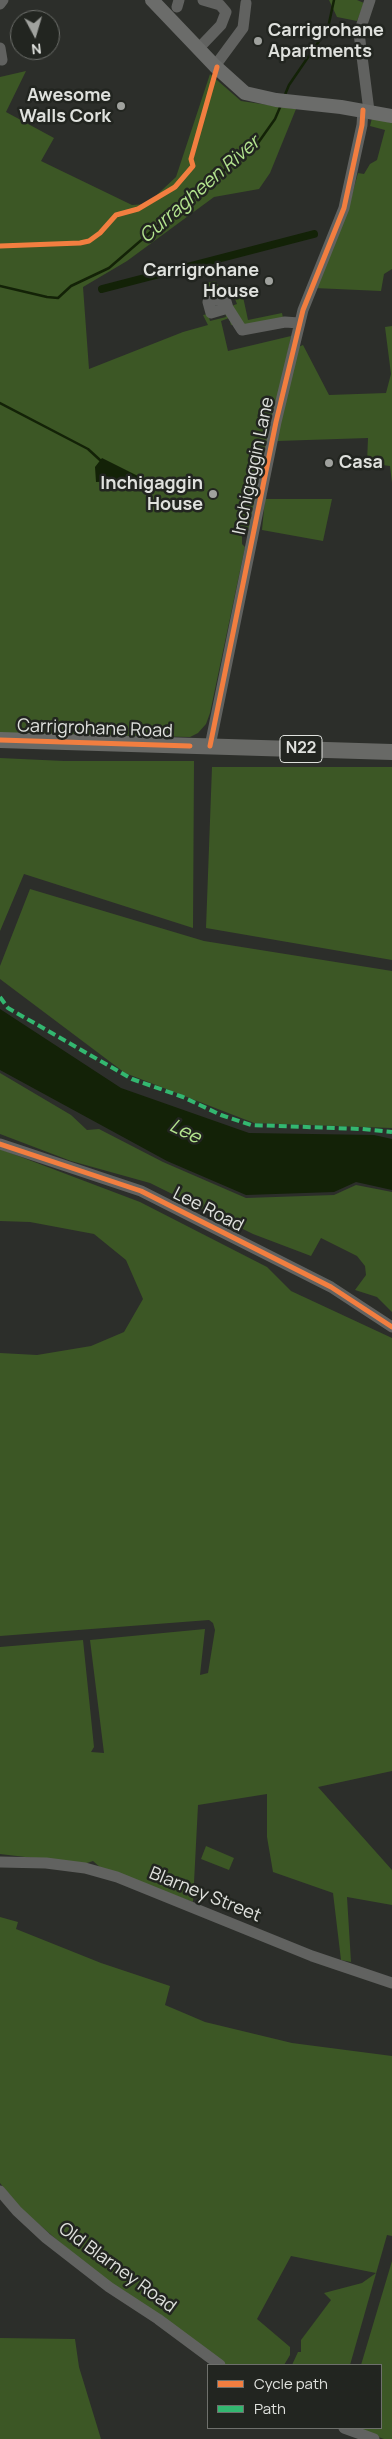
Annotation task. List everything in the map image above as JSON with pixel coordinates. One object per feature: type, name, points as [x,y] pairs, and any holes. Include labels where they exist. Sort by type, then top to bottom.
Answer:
[{"type":"highway","name":"Carrigrohane Road","points":[[0,740],[392,752]]},
{"type":"main road","points":[[152,0],[215,66],[245,93],[282,101],[392,116]]},
{"type":"street","points":[[0,4],[3,0]]},
{"type":"street","points":[[198,48],[221,26],[226,10],[220,4],[203,0]]},
{"type":"street","name":"Inchigaggin Lane","points":[[210,746],[275,431],[300,323],[311,285],[344,208],[366,111],[359,33],[370,0]]},
{"type":"street","points":[[215,66],[219,58],[243,28],[246,3]]},
{"type":"street","points":[[214,33],[230,46]]},
{"type":"street","points":[[0,48],[2,60]]},
{"type":"street","points":[[228,308],[242,330],[284,322],[300,323]]},
{"type":"street","name":"Lee Road","points":[[0,1144],[141,1191],[331,1287],[392,1327]]},
{"type":"street","name":"Blarney Street","points":[[0,1862],[46,1863],[85,1868],[117,1877],[300,1951],[392,1983]]},
{"type":"street","name":"Old Blarney Road","points":[[0,2191],[17,2211],[46,2238],[109,2287],[158,2319],[219,2364]]},
{"type":"street","points":[[347,2429],[374,2439]]},
{"type":"green space","points":[[329,0],[357,0],[364,3],[357,21],[337,17]]},
{"type":"green space","points":[[26,71],[6,112],[54,138],[41,161],[132,205],[147,204],[176,177],[210,74],[241,101],[296,109],[270,173],[259,189],[214,197],[127,261],[83,287],[89,369],[183,332],[208,325],[203,315],[208,314],[210,321],[226,317],[225,312],[231,317],[233,325],[231,325],[229,318],[221,321],[228,351],[291,336],[251,529],[246,530],[242,536],[242,544],[245,547],[210,713],[206,724],[198,733],[190,737],[0,733],[0,77]]},
{"type":"green space","points":[[372,118],[392,123],[392,269],[384,274],[381,291],[314,288],[347,213],[358,173],[364,174],[370,164],[377,160],[385,130],[370,126]]},
{"type":"green space","points":[[215,281],[222,290],[205,294],[202,284]]},
{"type":"green space","points":[[242,292],[248,320],[282,313],[283,318],[248,325],[244,324],[231,306],[237,304],[233,294]]},
{"type":"green space","points":[[392,326],[392,483],[390,466],[367,463],[368,438],[277,441],[296,348],[303,345],[329,395],[386,393],[391,374],[385,327]]},
{"type":"green space","points":[[265,499],[332,499],[323,541],[262,530]]},
{"type":"green space","points":[[0,758],[64,761],[194,761],[193,928],[24,874],[0,931]]},
{"type":"green space","points":[[212,767],[392,767],[392,960],[206,928]]},
{"type":"green space","points":[[30,889],[204,941],[392,971],[392,1128],[254,1123],[125,1073],[0,979],[0,966]]},
{"type":"green space","points":[[0,1073],[71,1115],[87,1130],[99,1129],[163,1162],[246,1198],[334,1195],[356,1185],[392,1192],[392,1312],[377,1297],[355,1290],[366,1275],[365,1266],[357,1256],[321,1238],[311,1256],[253,1234],[150,1183],[71,1161],[0,1134]]},
{"type":"green space","points":[[0,1149],[140,1202],[267,1267],[291,1291],[392,1338],[392,1771],[318,1787],[392,1870],[392,1905],[347,1897],[351,1962],[341,1960],[333,1893],[273,1872],[267,1837],[267,1794],[198,1805],[193,1902],[102,1869],[93,1861],[84,1864],[0,1854],[0,1647],[83,1640],[94,1747],[91,1752],[104,1753],[90,1640],[205,1629],[200,1675],[208,1673],[215,1630],[213,1623],[209,1620],[0,1636],[0,1353],[37,1355],[91,1346],[124,1332],[143,1299],[126,1260],[94,1234],[30,1222],[0,1221]]},
{"type":"green space","points":[[206,1846],[234,1858],[229,1870],[201,1859]]},
{"type":"green space","points":[[0,1917],[18,1922],[16,1929],[101,1963],[170,1986],[165,2005],[205,2022],[292,2043],[392,2056],[392,2236],[387,2235],[350,2364],[292,2364],[298,2352],[301,2352],[301,2340],[331,2300],[324,2293],[362,2283],[376,2273],[291,2256],[257,2319],[290,2347],[290,2355],[285,2364],[222,2364],[116,2288],[63,2245],[21,2209],[0,2183]]},
{"type":"green space","points":[[392,2261],[392,2439],[384,2439],[356,2429],[382,2429],[382,2364],[361,2364]]},
{"type":"green space","points":[[0,2338],[75,2339],[79,2367],[101,2439],[0,2439]]},
{"type":"water","points":[[102,458],[138,476],[138,480],[132,486],[120,484],[116,481],[96,482],[95,467]]},
{"type":"water","name":"Lee","points":[[0,1009],[121,1088],[249,1133],[374,1135],[392,1139],[392,1190],[356,1182],[334,1192],[246,1195],[167,1161],[0,1070]]},
{"type":"waterway","name":"Curragheen River","points":[[284,97],[289,85],[328,28],[334,0]]},
{"type":"waterway","name":"Curragheen River","points":[[0,286],[58,298],[71,286],[109,268],[190,198],[258,143],[275,119],[281,105]]},
{"type":"waterway","points":[[102,289],[314,234]]},
{"type":"waterway","points":[[0,403],[88,449],[100,460]]},
{"type":"marked path","points":[[0,997],[8,1008],[132,1079],[183,1097],[221,1115],[251,1125],[362,1129],[392,1132]]},
{"type":"cycle path","points":[[0,246],[89,241],[100,233],[116,215],[138,209],[175,187],[193,166],[191,159],[217,67]]},
{"type":"cycle path","points":[[210,746],[276,422],[303,310],[344,208],[362,125],[363,110]]},
{"type":"cycle path","points":[[0,740],[190,746]]},
{"type":"cycle path","points":[[0,1144],[141,1191],[331,1287],[392,1327]]},
{"type":"place","name":"Carrigrohane Apartments","points":[[258,41]]},
{"type":"place","name":"Awesome Walls Cork","points":[[121,106]]},
{"type":"place","name":"Carrigrohane House","points":[[269,281]]},
{"type":"place","name":"Casa","points":[[329,463]]},
{"type":"place","name":"Inchigaggin House","points":[[213,494]]}]
